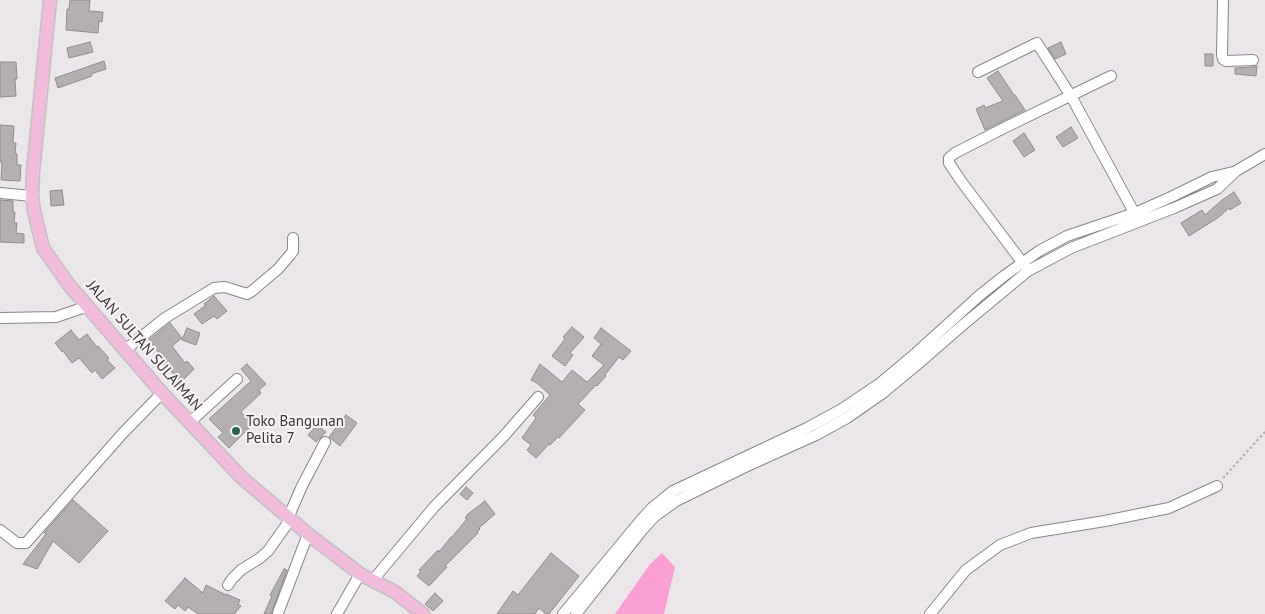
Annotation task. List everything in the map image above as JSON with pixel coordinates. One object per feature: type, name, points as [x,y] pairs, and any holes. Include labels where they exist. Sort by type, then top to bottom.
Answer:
[{"type":"main road","name":"JALAN SULTAN SULAIMAN","points":[[50,0],[36,128],[32,196],[43,248],[69,285],[162,393],[242,478],[289,519],[360,574],[395,592],[422,614]]},
{"type":"street","points":[[1223,0],[1223,59],[1226,61],[1253,60]]},
{"type":"street","points":[[978,72],[1037,43],[1071,96],[1137,217]]},
{"type":"street","points":[[1025,267],[949,163],[950,158],[994,133],[1111,76]]},
{"type":"street","points":[[576,614],[634,540],[664,509],[676,501],[816,435],[847,418],[883,393],[1025,267],[1039,251],[1067,236],[1137,217],[1171,197],[1212,177],[1236,171],[1265,154]]},
{"type":"street","points":[[0,193],[32,196]]},
{"type":"street","points":[[125,350],[166,318],[214,288],[225,286],[247,294],[252,291],[278,269],[290,255],[293,251],[293,238]]},
{"type":"street","points":[[563,614],[640,520],[673,491],[807,428],[842,409],[879,384],[980,295],[1025,267]]},
{"type":"street","points":[[0,318],[56,317],[88,306]]},
{"type":"street","points":[[190,422],[237,379]]},
{"type":"street","points":[[0,530],[17,543],[26,543],[123,433],[162,393]]},
{"type":"street","points":[[373,580],[434,507],[504,436],[538,397]]},
{"type":"street","points":[[228,585],[241,570],[268,551],[289,519],[302,486],[325,442]]},
{"type":"street","points":[[930,614],[966,570],[1000,545],[1030,533],[1169,508],[1217,486]]},
{"type":"street","points":[[278,613],[308,534]]},
{"type":"street","points":[[337,614],[360,574]]},
{"type":"path","points":[[1217,486],[1265,432]]},
{"type":"shaded area","points":[[662,553],[675,567],[664,614],[615,614],[650,564]]},
{"type":"building","points":[[70,0],[90,0],[89,11],[103,12],[102,22],[99,21],[98,33],[66,30],[67,9],[69,9]]},
{"type":"building","points":[[90,42],[93,52],[69,58],[67,48]]},
{"type":"building","points":[[1061,42],[1066,54],[1055,59],[1048,48]]},
{"type":"building","points":[[1205,54],[1213,54],[1213,66],[1205,66]]},
{"type":"building","points":[[104,61],[106,69],[58,88],[55,78]]},
{"type":"building","points":[[0,62],[16,62],[16,96],[0,97]]},
{"type":"building","points":[[1257,66],[1256,76],[1235,74],[1235,68]]},
{"type":"building","points":[[998,71],[1025,110],[985,130],[976,109],[984,105],[985,108],[1003,101],[987,78]]},
{"type":"building","points":[[0,125],[14,126],[13,143],[16,143],[17,165],[21,165],[20,181],[1,180]]},
{"type":"building","points":[[1071,127],[1078,138],[1063,147],[1056,137]]},
{"type":"building","points":[[1024,133],[1035,150],[1024,157],[1013,141]]},
{"type":"building","points":[[62,190],[64,205],[51,206],[50,191]]},
{"type":"building","points":[[1234,192],[1241,203],[1230,210],[1229,208],[1219,217],[1189,236],[1181,223],[1202,210],[1205,215]]},
{"type":"building","points":[[0,200],[13,201],[14,223],[17,223],[16,233],[24,234],[24,243],[0,242]]},
{"type":"building","points":[[214,296],[227,311],[217,319],[214,316],[202,324],[194,314]]},
{"type":"building","points":[[170,323],[182,338],[172,346],[185,363],[187,361],[194,369],[181,382],[165,365],[149,340]]},
{"type":"building","points":[[572,327],[584,337],[570,353],[573,355],[565,366],[552,356],[565,339],[563,337]]},
{"type":"building","points":[[187,328],[200,333],[196,345],[182,340]]},
{"type":"building","points":[[601,328],[631,351],[623,360],[619,357],[606,376],[578,404],[585,410],[559,438],[549,444],[536,458],[527,450],[531,445],[522,438],[536,418],[533,415],[550,395],[531,380],[540,364],[562,382],[572,370],[587,382],[604,365],[592,356],[601,344],[594,338]]},
{"type":"building","points":[[71,330],[79,340],[87,334],[109,358],[107,360],[115,368],[102,379],[95,370],[92,373],[79,358],[72,363],[55,343]]},
{"type":"building","points":[[247,364],[266,384],[259,390],[261,393],[241,412],[253,424],[229,448],[218,437],[223,433],[209,419],[251,381],[241,369]]},
{"type":"building","points":[[346,415],[357,423],[340,446],[329,437]]},
{"type":"building","points":[[317,425],[326,432],[316,442],[308,435]]},
{"type":"building","points":[[466,487],[473,493],[467,500],[460,494]]},
{"type":"building","points":[[73,500],[108,531],[79,563],[53,541],[37,569],[23,564],[46,534],[44,533]]},
{"type":"building","points":[[485,501],[495,514],[479,528],[478,533],[445,566],[447,567],[429,586],[417,576],[421,571],[419,570],[438,550],[439,552],[467,519],[465,518],[468,514]]},
{"type":"building","points":[[551,553],[579,576],[549,614],[546,614],[539,608],[535,614],[497,614],[513,591],[518,595]]},
{"type":"building","points":[[284,569],[287,570],[271,614],[264,614],[272,596],[270,595]]},
{"type":"building","points":[[185,578],[203,593],[206,585],[240,600],[238,604],[241,606],[234,614],[198,614],[188,607],[185,611],[178,605],[175,609],[165,601]]},
{"type":"building","points":[[435,593],[443,601],[433,611],[425,604]]},
{"type":"place","name":"Toko Bangunan Pelita 7","points":[[236,431]]}]
